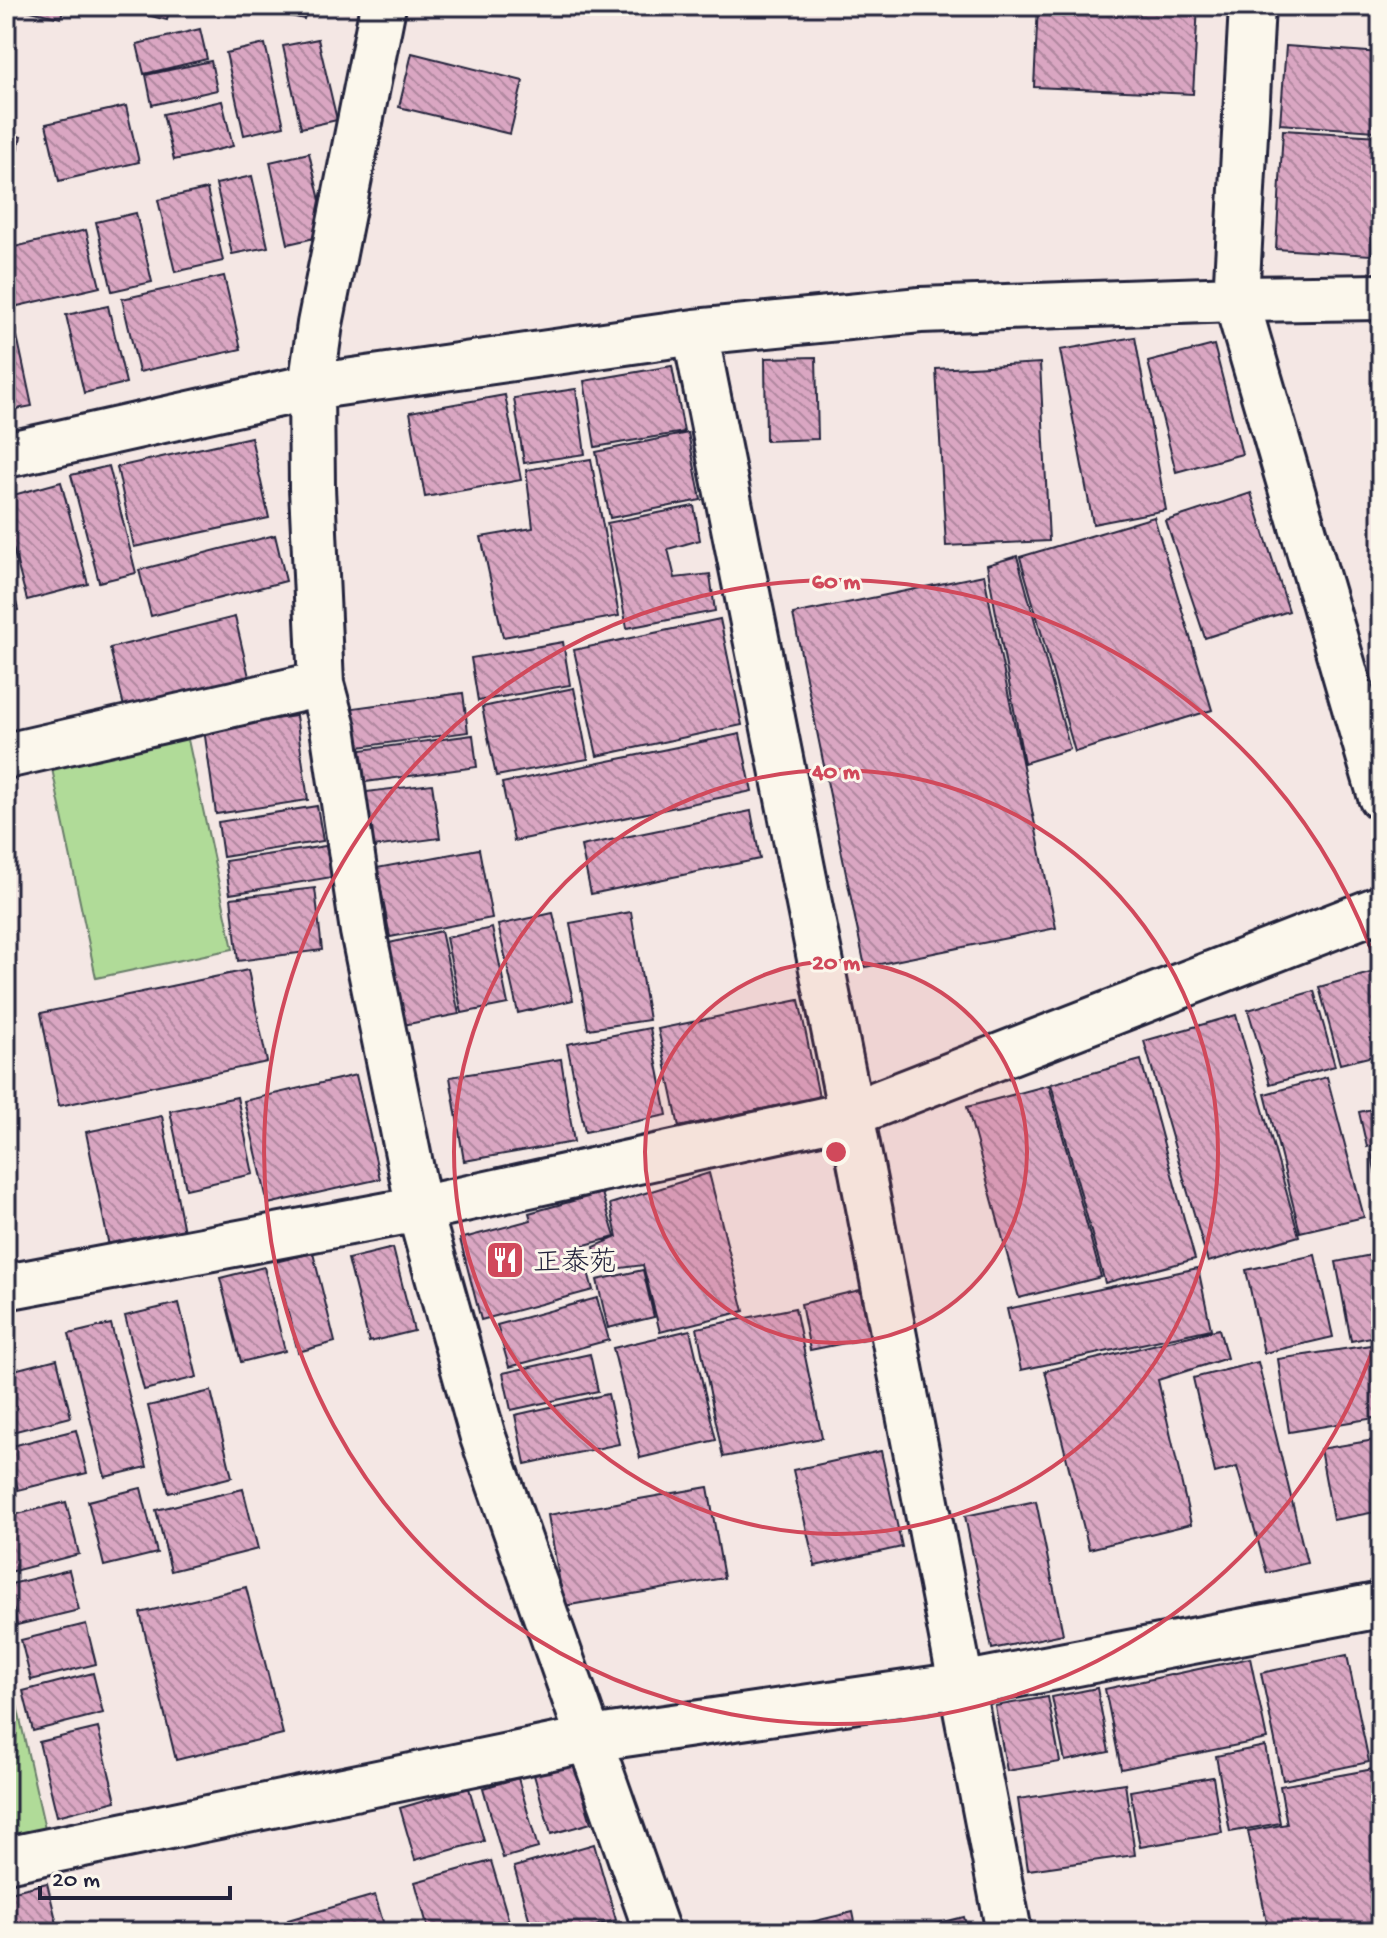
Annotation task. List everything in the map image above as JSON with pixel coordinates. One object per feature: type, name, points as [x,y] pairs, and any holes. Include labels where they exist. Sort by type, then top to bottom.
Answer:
[{"type":"street","points":[[383,6],[320,324],[311,387],[321,684],[333,728],[363,931],[419,1209],[483,1437],[657,1932]]},
{"type":"street","points":[[1252,6],[1236,299],[1381,797]]},
{"type":"street","points":[[6,455],[311,387],[695,332],[920,310],[1381,297]]},
{"type":"street","points":[[695,332],[851,1114],[1009,1932]]},
{"type":"street","points":[[6,756],[321,684]]},
{"type":"street","points":[[6,1287],[419,1209],[851,1114],[1381,908]]},
{"type":"street","points":[[6,1860],[590,1739],[961,1685],[1381,1605]]},
{"type":"green space","points":[[187,735],[233,949],[96,978],[51,764]]},
{"type":"green space","points":[[6,1657],[45,1829],[6,1837]]},
{"type":"building","points":[[9,6],[64,6],[61,18]]},
{"type":"building","points":[[111,6],[170,6],[167,20]]},
{"type":"building","points":[[248,6],[308,6],[304,19]]},
{"type":"building","points":[[1038,6],[1198,6],[1193,94],[1034,87]]},
{"type":"building","points":[[200,29],[207,59],[144,74],[137,44]]},
{"type":"building","points":[[318,39],[337,120],[301,128],[283,46]]},
{"type":"building","points":[[265,44],[284,126],[244,135],[226,53]]},
{"type":"building","points":[[1286,46],[1381,53],[1375,131],[1280,124]]},
{"type":"building","points":[[412,53],[523,81],[510,134],[399,107]]},
{"type":"building","points":[[211,61],[217,90],[152,105],[146,75]]},
{"type":"building","points":[[222,101],[233,146],[174,160],[163,114]]},
{"type":"building","points":[[126,106],[139,162],[59,181],[46,124]]},
{"type":"building","points":[[1283,130],[1379,136],[1371,255],[1276,249]]},
{"type":"building","points":[[6,132],[21,137],[9,179],[6,178]]},
{"type":"building","points":[[309,153],[328,235],[288,244],[270,162]]},
{"type":"building","points":[[252,176],[268,247],[232,254],[216,184]]},
{"type":"building","points":[[207,189],[223,261],[175,272],[158,200]]},
{"type":"building","points":[[136,213],[152,282],[112,291],[96,222]]},
{"type":"building","points":[[86,230],[100,287],[9,308],[6,249]]},
{"type":"building","points":[[224,276],[241,349],[139,372],[122,299]]},
{"type":"building","points":[[108,306],[126,383],[84,393],[66,315]]},
{"type":"building","points":[[13,317],[32,406],[6,411],[6,318]]},
{"type":"building","points":[[1135,337],[1166,510],[1093,524],[1060,350]]},
{"type":"building","points":[[1214,345],[1242,454],[1176,472],[1148,362]]},
{"type":"building","points":[[816,357],[818,439],[766,441],[765,358]]},
{"type":"building","points":[[1040,363],[1049,541],[946,546],[936,369]]},
{"type":"building","points":[[672,366],[684,432],[595,447],[584,381]]},
{"type":"building","points":[[576,389],[585,454],[524,463],[514,398]]},
{"type":"building","points":[[505,395],[521,480],[425,497],[410,412]]},
{"type":"building","points":[[688,433],[701,500],[610,518],[596,452]]},
{"type":"building","points":[[251,437],[269,518],[134,547],[117,467]]},
{"type":"building","points":[[591,459],[619,616],[503,637],[481,537],[533,528],[526,470]]},
{"type":"building","points":[[109,466],[136,573],[99,582],[71,475]]},
{"type":"building","points":[[61,482],[88,584],[27,600],[6,522],[6,497]]},
{"type":"building","points":[[1251,493],[1289,611],[1205,638],[1166,521]]},
{"type":"building","points":[[694,506],[700,540],[668,549],[675,578],[710,574],[715,611],[627,628],[607,523]]},
{"type":"building","points":[[1154,517],[1212,710],[1075,752],[1020,557]]},
{"type":"building","points":[[275,535],[286,581],[151,616],[139,570]]},
{"type":"building","points":[[1017,556],[1070,749],[1024,763],[987,565]]},
{"type":"building","points":[[6,560],[18,610],[6,613]]},
{"type":"building","points":[[984,575],[1056,928],[865,967],[793,614]]},
{"type":"building","points":[[235,617],[250,681],[125,711],[110,648]]},
{"type":"building","points":[[720,619],[742,725],[597,756],[574,650]]},
{"type":"building","points":[[563,642],[570,685],[478,701],[471,658]]},
{"type":"building","points":[[574,688],[588,759],[496,776],[482,707]]},
{"type":"building","points":[[463,693],[468,732],[359,747],[353,708]]},
{"type":"building","points":[[296,716],[308,800],[216,814],[204,729]]},
{"type":"building","points":[[740,734],[752,791],[514,841],[502,783]]},
{"type":"building","points":[[473,735],[477,767],[365,782],[361,750]]},
{"type":"building","points":[[432,784],[440,838],[374,847],[366,792]]},
{"type":"building","points":[[317,806],[323,841],[223,857],[218,822]]},
{"type":"building","points":[[751,811],[760,859],[591,894],[581,846]]},
{"type":"building","points":[[326,846],[332,877],[230,894],[225,861]]},
{"type":"building","points":[[479,849],[492,918],[390,937],[377,868]]},
{"type":"building","points":[[315,888],[322,950],[238,961],[231,898]]},
{"type":"building","points":[[631,912],[649,1020],[588,1029],[570,923]]},
{"type":"building","points":[[553,913],[573,1000],[518,1013],[498,925]]},
{"type":"building","points":[[492,928],[508,1004],[462,1013],[446,938]]},
{"type":"building","points":[[441,931],[459,1014],[403,1025],[385,944]]},
{"type":"building","points":[[248,970],[267,1062],[59,1106],[41,1013]]},
{"type":"building","points":[[1381,970],[1381,1054],[1340,1064],[1319,987]]},
{"type":"building","points":[[1314,991],[1335,1066],[1270,1084],[1248,1010]]},
{"type":"building","points":[[799,1000],[819,1097],[679,1127],[658,1029]]},
{"type":"building","points":[[1236,1015],[1299,1236],[1208,1262],[1144,1041]]},
{"type":"building","points":[[650,1028],[667,1115],[585,1132],[567,1044]]},
{"type":"building","points":[[561,1059],[574,1142],[464,1161],[450,1077]]},
{"type":"building","points":[[1141,1060],[1195,1259],[1105,1283],[1051,1084]]},
{"type":"building","points":[[356,1075],[380,1179],[268,1204],[244,1101]]},
{"type":"building","points":[[1327,1077],[1364,1217],[1300,1232],[1265,1094]]},
{"type":"building","points":[[1049,1085],[1101,1277],[1019,1298],[967,1107]]},
{"type":"building","points":[[237,1097],[253,1174],[186,1189],[170,1111]]},
{"type":"building","points":[[1381,1107],[1381,1144],[1367,1147],[1359,1112]]},
{"type":"building","points":[[162,1116],[184,1232],[109,1246],[86,1132]]},
{"type":"building","points":[[1381,1148],[1381,1190],[1379,1190],[1371,1151]]},
{"type":"building","points":[[709,1173],[744,1311],[660,1332],[643,1265],[599,1271],[594,1247],[617,1237],[610,1204]]},
{"type":"building","points":[[602,1193],[615,1237],[581,1246],[593,1290],[481,1320],[460,1239],[531,1220],[529,1213]]},
{"type":"building","points":[[393,1248],[414,1331],[369,1342],[348,1259]]},
{"type":"building","points":[[313,1253],[335,1342],[298,1352],[275,1262]]},
{"type":"building","points":[[1381,1253],[1381,1335],[1351,1341],[1336,1262]]},
{"type":"building","points":[[1315,1255],[1333,1337],[1264,1353],[1246,1270]]},
{"type":"building","points":[[264,1267],[285,1351],[241,1362],[220,1278]]},
{"type":"building","points":[[1198,1268],[1211,1329],[1021,1370],[1007,1309]]},
{"type":"building","points":[[643,1270],[654,1317],[608,1328],[597,1280]]},
{"type":"building","points":[[860,1290],[870,1338],[810,1350],[801,1304]]},
{"type":"building","points":[[597,1298],[609,1340],[509,1367],[497,1325]]},
{"type":"building","points":[[179,1303],[197,1377],[144,1390],[125,1316]]},
{"type":"building","points":[[795,1308],[822,1438],[723,1457],[697,1328]]},
{"type":"building","points":[[111,1324],[147,1467],[105,1477],[69,1334]]},
{"type":"building","points":[[1219,1329],[1227,1358],[1158,1380],[1191,1524],[1089,1549],[1045,1371]]},
{"type":"building","points":[[690,1330],[716,1440],[640,1458],[613,1348]]},
{"type":"building","points":[[1371,1345],[1381,1417],[1289,1432],[1278,1359]]},
{"type":"building","points":[[590,1354],[598,1391],[511,1410],[503,1373]]},
{"type":"building","points":[[57,1359],[71,1417],[8,1433],[6,1372]]},
{"type":"building","points":[[1258,1362],[1307,1563],[1267,1573],[1237,1467],[1215,1473],[1193,1378]]},
{"type":"building","points":[[211,1391],[232,1477],[169,1493],[148,1406]]},
{"type":"building","points":[[608,1394],[619,1444],[525,1464],[515,1415]]},
{"type":"building","points":[[76,1430],[87,1473],[18,1490],[8,1447]]},
{"type":"building","points":[[1381,1439],[1381,1511],[1333,1520],[1320,1449]]},
{"type":"building","points":[[881,1451],[902,1547],[815,1566],[793,1470]]},
{"type":"building","points":[[708,1487],[724,1578],[564,1606],[548,1515]]},
{"type":"building","points":[[141,1488],[157,1553],[104,1566],[88,1501]]},
{"type":"building","points":[[243,1489],[258,1549],[171,1571],[156,1510]]},
{"type":"building","points":[[1036,1501],[1063,1634],[992,1649],[965,1516]]},
{"type":"building","points":[[66,1502],[79,1554],[6,1573],[6,1517]]},
{"type":"building","points":[[69,1570],[79,1610],[17,1625],[7,1585]]},
{"type":"building","points":[[246,1587],[283,1734],[176,1760],[140,1613]]},
{"type":"building","points":[[86,1624],[96,1664],[31,1680],[21,1640]]},
{"type":"building","points":[[1347,1655],[1369,1762],[1283,1780],[1261,1673]]},
{"type":"building","points":[[1250,1658],[1267,1739],[1121,1769],[1105,1689]]},
{"type":"building","points":[[93,1673],[103,1713],[33,1731],[23,1691]]},
{"type":"building","points":[[1097,1688],[1109,1752],[1065,1761],[1052,1697]]},
{"type":"building","points":[[1048,1697],[1060,1762],[1007,1771],[995,1706]]},
{"type":"building","points":[[98,1728],[116,1801],[57,1816],[39,1742]]},
{"type":"building","points":[[1265,1746],[1280,1823],[1230,1832],[1216,1756]]},
{"type":"building","points":[[574,1764],[591,1823],[551,1834],[534,1775]]},
{"type":"building","points":[[1379,1768],[1381,1932],[1269,1932],[1248,1831],[1287,1824],[1280,1786]]},
{"type":"building","points":[[1213,1777],[1222,1833],[1140,1847],[1130,1791]]},
{"type":"building","points":[[518,1778],[538,1848],[503,1858],[483,1788]]},
{"type":"building","points":[[1125,1783],[1135,1855],[1028,1870],[1018,1799]]},
{"type":"building","points":[[469,1788],[484,1841],[415,1860],[400,1808]]},
{"type":"building","points":[[594,1844],[616,1920],[575,1932],[533,1932],[514,1867]]},
{"type":"building","points":[[491,1861],[509,1921],[470,1932],[429,1932],[415,1882]]},
{"type":"building","points":[[47,1883],[59,1932],[9,1932],[6,1893]]},
{"type":"building","points":[[375,1895],[386,1932],[292,1932],[288,1920]]},
{"type":"building","points":[[853,1912],[857,1932],[770,1932]]},
{"type":"building","points":[[964,1917],[968,1932],[902,1932]]},
{"type":"place","name":"正泰苑","points":[[505,1260]]}]
